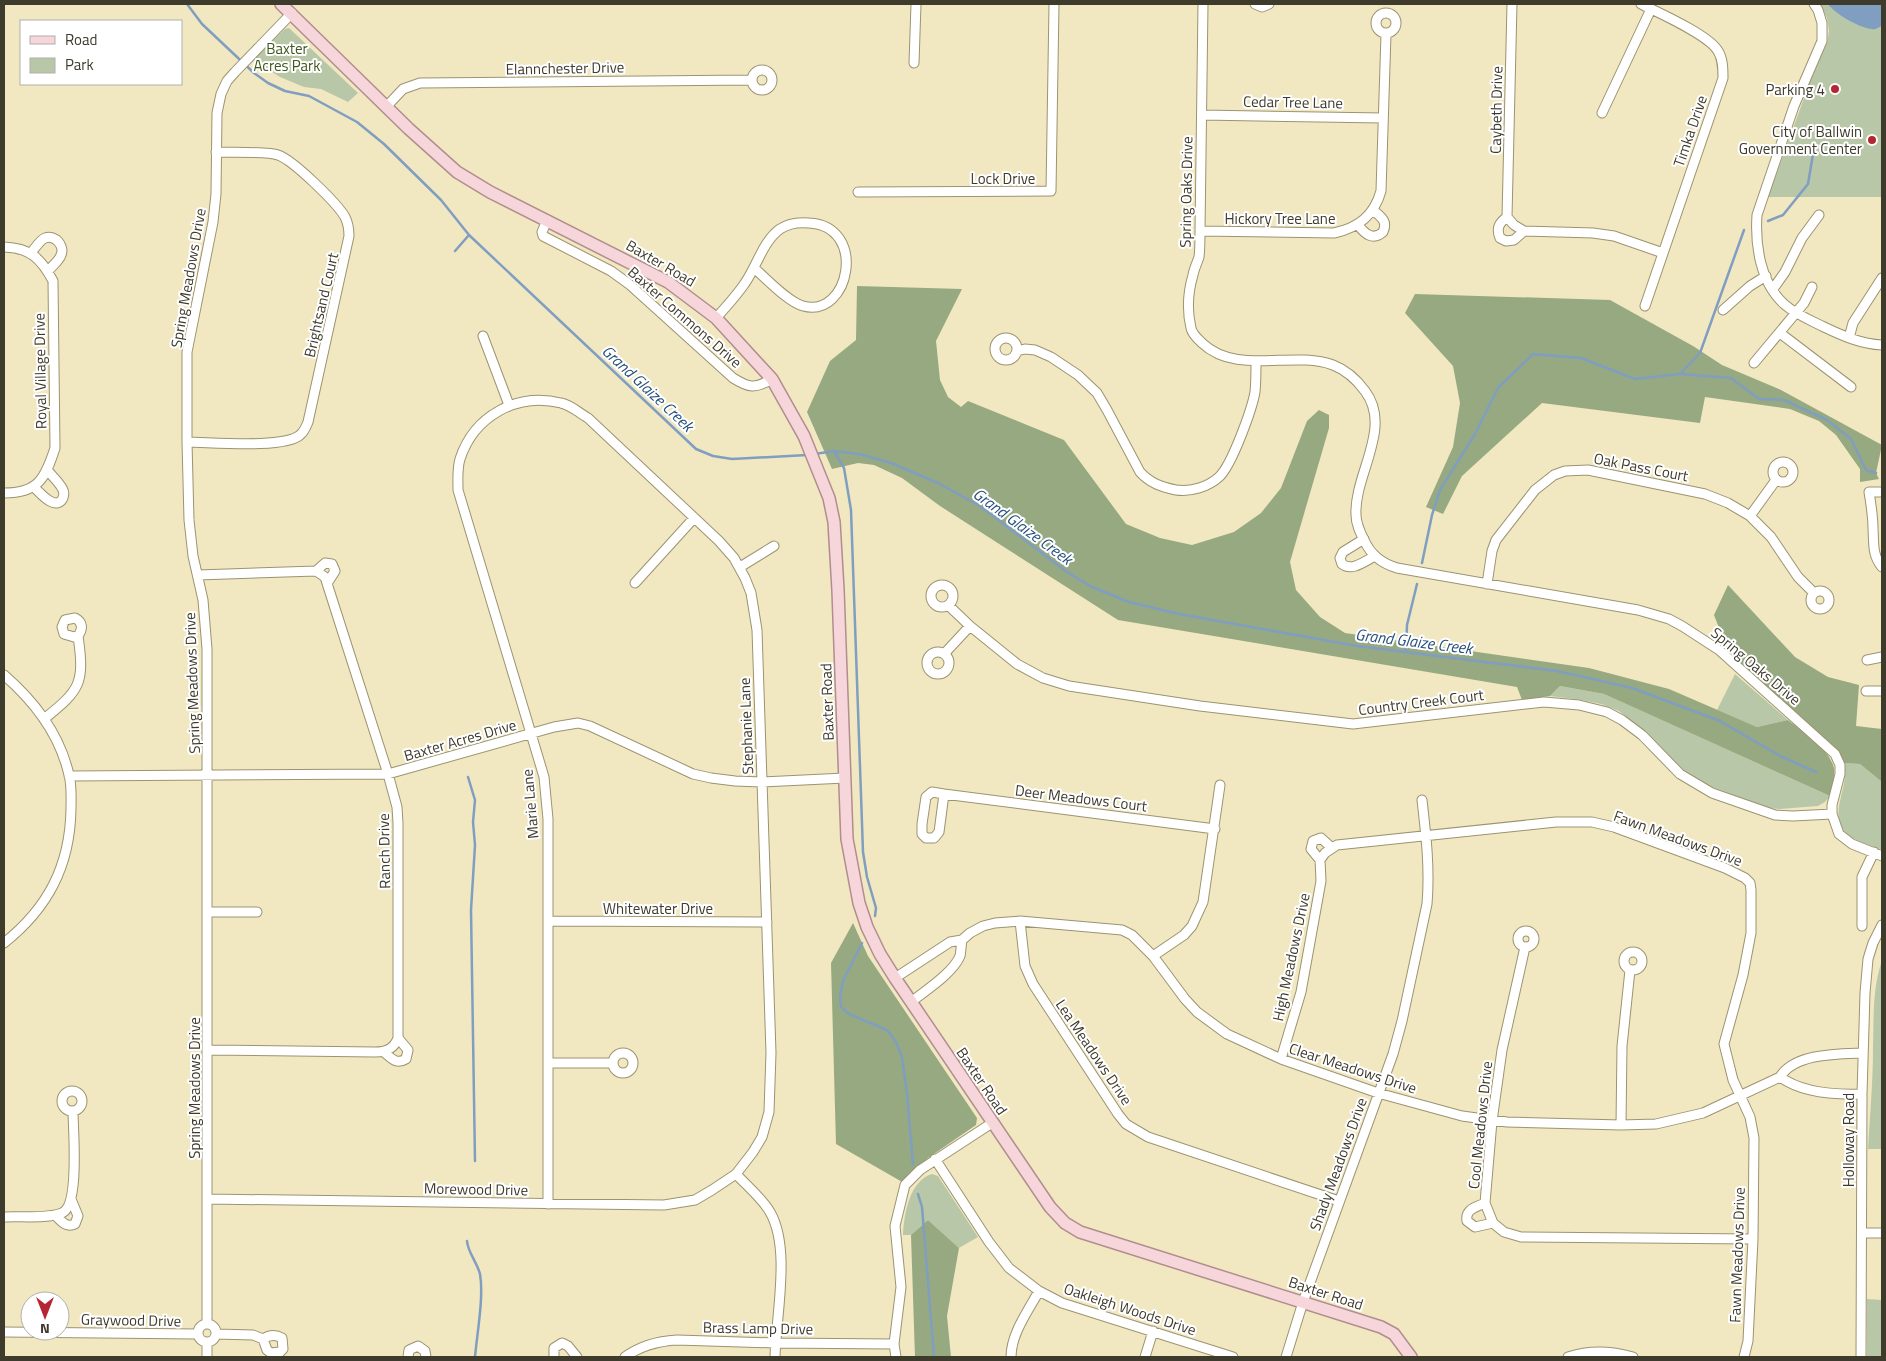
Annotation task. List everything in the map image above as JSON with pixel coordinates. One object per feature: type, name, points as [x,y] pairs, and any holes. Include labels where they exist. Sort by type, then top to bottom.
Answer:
[{"type":"main road","name":"Baxter Road","points":[[281,4],[409,129],[457,172],[490,192],[668,282],[716,318],[772,379],[804,436],[821,475],[829,498],[834,522],[847,839],[859,903],[866,927],[895,978],[1050,1207],[1065,1223],[1080,1232],[1381,1327],[1394,1334],[1411,1357]]},
{"type":"street","points":[[914,62],[916,4]]},
{"type":"street","name":"Lock Drive","points":[[858,192],[1051,191],[1054,4]]},
{"type":"street","name":"Spring Oaks Drive","points":[[1203,4],[1199,258],[1192,276],[1188,304],[1191,329],[1198,339],[1225,357],[1256,361],[1307,361],[1332,365],[1342,369],[1352,377],[1367,394],[1374,410],[1374,431],[1373,441],[1360,481],[1356,514],[1359,529],[1374,556],[1387,565],[1397,568],[1638,610],[1669,619],[1694,632],[1719,650],[1835,754],[1840,765],[1840,774],[1832,805],[1832,814]]},
{"type":"street","points":[[1255,4],[1262,6],[1269,4]]},
{"type":"street","name":"Caybeth Drive","points":[[1512,4],[1507,217],[1499,224],[1497,231],[1500,238],[1506,241],[1514,240],[1524,231],[1593,233],[1614,236],[1663,253]]},
{"type":"street","name":"Timka Drive","points":[[1641,4],[1714,44],[1722,60],[1723,70],[1722,78],[1645,306]]},
{"type":"street","points":[[1814,4],[1822,23],[1822,41],[1794,106],[1757,215],[1755,233],[1758,257],[1773,290],[1783,303],[1796,313],[1856,341],[1882,345]]},
{"type":"street","points":[[1602,113],[1651,9]]},
{"type":"street","name":"Spring Meadows Drive","points":[[207,1324],[207,649],[203,600],[193,556],[189,520],[187,352],[213,222],[216,194],[219,102],[227,81],[292,13]]},
{"type":"street","name":"Hickory Tree Lane","points":[[1200,231],[1334,233],[1358,225],[1374,210],[1381,191],[1386,34]]},
{"type":"street","name":"Elannchester Drive","points":[[387,106],[403,89],[420,83],[751,80]]},
{"type":"street","name":"Cedar Tree Lane","points":[[1202,114],[1383,118]]},
{"type":"street","name":"Brightsand Court","points":[[187,442],[279,443],[294,438],[305,429],[350,236],[344,216],[337,207],[302,171],[287,159],[276,154],[216,152]]},
{"type":"street","name":"Hickory Tree Lane","points":[[1358,225],[1365,233],[1372,237],[1383,232],[1386,224],[1374,210]]},
{"type":"street","points":[[1773,290],[1785,272],[1802,238],[1819,215]]},
{"type":"street","points":[[1507,217],[1514,225],[1524,231]]},
{"type":"street","name":"Baxter Commons Drive","points":[[547,220],[542,232],[544,236],[611,271],[629,284],[733,378],[756,387],[772,379]]},
{"type":"street","points":[[716,318],[745,284],[755,269],[772,235],[782,228],[792,224],[818,223],[828,228],[842,242],[848,264],[845,279],[831,300],[816,307],[802,306],[789,298],[755,269]]},
{"type":"street","points":[[4,246],[18,247],[31,253],[48,271],[62,254],[60,243],[51,238],[43,239],[31,253]]},
{"type":"street","name":"Royal Village Drive","points":[[34,487],[48,471],[55,448],[53,281],[48,271]]},
{"type":"street","points":[[1723,310],[1750,286],[1766,276]]},
{"type":"street","points":[[1849,338],[1853,323],[1882,278]]},
{"type":"street","points":[[1754,363],[1804,303],[1812,287]]},
{"type":"street","points":[[1780,333],[1851,387]]},
{"type":"street","points":[[483,336],[509,405]]},
{"type":"street","points":[[1017,351],[1025,349],[1035,350],[1051,357],[1078,375],[1097,393],[1108,410],[1140,472],[1147,480],[1157,485],[1180,490],[1192,490],[1203,487],[1220,476],[1228,464],[1242,432],[1254,392],[1256,361]]},
{"type":"street","name":"Stephanie Lane","points":[[509,405],[530,401],[563,403],[588,418],[719,541],[740,568],[751,593],[757,630],[771,1053],[769,1112],[760,1141],[736,1174]]},
{"type":"street","name":"Marie Lane","points":[[509,405],[488,418],[472,437],[460,460],[458,490],[544,777],[548,819],[548,1204]]},
{"type":"street","name":"Oak Pass Court","points":[[1487,584],[1492,551],[1500,535],[1535,490],[1554,475],[1565,471],[1588,470],[1705,494],[1728,502],[1750,516],[1771,537],[1798,577],[1814,593]]},
{"type":"street","points":[[4,493],[17,493],[34,487],[51,502],[62,500],[63,488],[48,471]]},
{"type":"street","points":[[1750,516],[1776,480]]},
{"type":"street","points":[[1882,492],[1869,492],[1878,530],[1872,539],[1875,555],[1882,567]]},
{"type":"street","points":[[636,583],[694,518]]},
{"type":"street","points":[[1364,539],[1343,552],[1340,558],[1342,564],[1347,567],[1353,567],[1374,556]]},
{"type":"street","points":[[740,568],[774,546]]},
{"type":"street","points":[[198,574],[316,571],[321,573],[328,582],[335,571],[332,564],[324,563],[316,571]]},
{"type":"street","name":"Ranch Drive","points":[[328,582],[397,807],[398,1038]]},
{"type":"street","name":"Country Creek Court","points":[[948,605],[970,626],[1017,664],[1049,680],[1084,690],[1353,724],[1544,702],[1592,707],[1614,716],[1638,731],[1680,774],[1712,793],[1775,815],[1832,814]]},
{"type":"street","points":[[944,654],[970,626]]},
{"type":"street","points":[[44,719],[69,699],[78,685],[81,655],[78,636]]},
{"type":"street","points":[[1867,660],[1882,657]]},
{"type":"street","points":[[4,675],[27,697],[44,719],[61,754],[69,776],[70,833],[62,866],[47,896],[23,928],[4,943]]},
{"type":"street","points":[[1866,692],[1882,692]]},
{"type":"street","name":"Baxter Acres Drive","points":[[69,776],[388,774],[532,733],[578,724],[590,726],[693,774],[720,780],[762,782],[845,778]]},
{"type":"street","points":[[1153,956],[1184,935],[1197,916],[1203,902],[1220,785]]},
{"type":"street","points":[[932,792],[944,794],[939,832],[934,838],[926,838],[922,831],[926,797],[932,792]]},
{"type":"street","name":"Deer Meadows Court","points":[[944,794],[1214,829]]},
{"type":"street","name":"Shady Meadows Drive","points":[[1286,1357],[1303,1302],[1398,1037],[1427,904],[1428,859],[1422,800]]},
{"type":"street","points":[[1832,814],[1839,834],[1845,840],[1878,854],[1862,877],[1862,926]]},
{"type":"street","name":"Fawn Meadows Drive","points":[[1326,854],[1346,844],[1556,822],[1592,822],[1716,864],[1746,878],[1750,883],[1751,890],[1751,933],[1743,975],[1724,1044],[1733,1080],[1750,1117],[1752,1126],[1753,1239],[1748,1341],[1744,1357]]},
{"type":"street","name":"High Meadows Drive","points":[[1281,1059],[1301,992],[1326,854]]},
{"type":"street","points":[[207,912],[258,912]]},
{"type":"street","name":"Whitewater Drive","points":[[548,921],[767,922]]},
{"type":"street","name":"Clear Meadows Drive","points":[[895,978],[950,942],[962,940],[983,926],[995,923],[1020,921],[1122,930],[1132,935],[1153,956],[1180,993],[1197,1012],[1227,1034],[1281,1059],[1378,1093],[1462,1116],[1492,1121],[1621,1125],[1656,1124],[1703,1113],[1780,1078],[1784,1071],[1800,1062],[1829,1054],[1863,1054]]},
{"type":"street","name":"Lea Meadows Drive","points":[[1020,921],[1025,966],[1033,984],[1126,1124],[1148,1137],[1339,1202]]},
{"type":"street","name":"Holloway Road","points":[[1861,1357],[1862,1094],[1865,993],[1868,959],[1882,925]]},
{"type":"street","points":[[911,1002],[942,977],[954,964],[960,956],[962,940]]},
{"type":"street","name":"Cool Meadows Drive","points":[[1493,1223],[1485,1203],[1492,1121],[1502,1050],[1524,947]]},
{"type":"street","points":[[1621,1125],[1622,1046],[1630,970]]},
{"type":"street","points":[[208,1050],[384,1052],[394,1046],[398,1038],[408,1050],[406,1059],[402,1062],[395,1061],[384,1052]]},
{"type":"street","points":[[548,1063],[613,1063]]},
{"type":"street","points":[[1780,1078],[1786,1082],[1819,1092],[1840,1095],[1862,1094]]},
{"type":"street","points":[[4,1217],[64,1213],[71,1200],[74,1156],[73,1111]]},
{"type":"street","points":[[896,1357],[894,1344],[901,1287],[895,1226],[905,1185],[920,1170],[935,1159],[992,1123]]},
{"type":"street","name":"Oakleigh Woods Drive","points":[[935,1159],[984,1234],[1009,1268],[1039,1292],[1062,1303],[1233,1357]]},
{"type":"street","points":[[736,1174],[769,1210],[781,1244],[775,1357]]},
{"type":"street","name":"Morewood Drive","points":[[207,1199],[664,1205],[695,1200],[736,1174]]},
{"type":"street","points":[[55,1215],[65,1225],[71,1226],[75,1224],[78,1216],[71,1200]]},
{"type":"street","points":[[1485,1203],[1470,1210],[1466,1216],[1467,1221],[1475,1226],[1493,1223],[1504,1232],[1521,1237],[1753,1239]]},
{"type":"street","points":[[1862,1233],[1882,1232]]},
{"type":"street","points":[[1010,1357],[1020,1326],[1039,1292]]},
{"type":"street","points":[[207,1324],[212,1326],[216,1334],[214,1339],[207,1343],[201,1341],[197,1334],[201,1326],[207,1324]]},
{"type":"street","points":[[1145,1357],[1153,1331]]},
{"type":"street","name":"Graywood Drive","points":[[4,1332],[197,1334]]},
{"type":"street","points":[[216,1334],[253,1335],[263,1339]]},
{"type":"street","name":"Brass Lamp Drive","points":[[625,1357],[639,1348],[664,1341],[677,1340],[894,1344]]},
{"type":"street","points":[[207,1343],[207,1357]]},
{"type":"street","points":[[554,1357],[555,1346],[562,1344],[568,1346],[577,1357]]},
{"type":"street","points":[[408,1357],[410,1350],[418,1346],[425,1351],[426,1357]]},
{"type":"street","points":[[1568,1357],[1578,1354],[1604,1352],[1634,1357]]},
{"type":"green space","points":[[1820,4],[1882,4],[1882,197],[1768,197],[1811,79],[1827,43],[1829,31],[1827,18]]},
{"type":"green space","name":"Baxter Acres Park","points":[[289,28],[358,93],[348,102],[321,89],[304,87],[280,77],[253,60],[285,29]]},
{"type":"green space","points":[[857,286],[962,289],[936,341],[940,380],[948,397],[961,407],[968,401],[1064,440],[1126,524],[1160,538],[1192,545],[1234,532],[1261,513],[1281,488],[1307,421],[1319,410],[1329,415],[1329,428],[1290,562],[1296,590],[1320,617],[1345,633],[1589,668],[1669,689],[1757,727],[1788,720],[1815,741],[1831,761],[1834,771],[1830,796],[1604,694],[1560,686],[1550,696],[1522,700],[1517,687],[1118,620],[940,506],[902,478],[874,465],[858,463],[832,469],[807,412],[830,361],[856,340]]},
{"type":"green space","points":[[1415,294],[1610,300],[1693,346],[1722,365],[1781,390],[1882,445],[1876,473],[1879,479],[1860,482],[1860,469],[1836,435],[1819,421],[1790,409],[1705,397],[1700,423],[1542,403],[1462,476],[1443,514],[1426,507],[1453,447],[1460,403],[1453,366],[1405,313]]},
{"type":"green space","points":[[1728,585],[1795,657],[1828,677],[1859,685],[1856,726],[1882,729],[1882,782],[1860,764],[1844,763],[1839,751],[1730,656],[1714,615]]},
{"type":"green space","points":[[1735,674],[1788,720],[1757,727],[1717,710]]},
{"type":"green space","points":[[1560,686],[1604,694],[1830,796],[1818,806],[1780,809],[1767,808],[1694,780],[1670,761],[1637,726],[1619,711],[1601,704],[1550,696]]},
{"type":"green space","points":[[1844,763],[1860,764],[1882,782],[1882,850],[1850,836],[1843,829],[1839,821],[1845,772]]},
{"type":"green space","points":[[853,923],[868,956],[977,1118],[976,1125],[928,1158],[904,1183],[836,1144],[831,963]]},
{"type":"green space","points":[[1882,960],[1882,1149],[1868,1149],[1874,1004]]},
{"type":"green space","points":[[932,1174],[938,1176],[978,1237],[959,1248],[928,1220],[911,1235],[903,1235],[909,1200],[913,1191],[924,1178]]},
{"type":"green space","points":[[928,1220],[959,1248],[947,1316],[951,1357],[915,1357],[911,1235]]},
{"type":"green space","points":[[1867,1299],[1882,1300],[1882,1357],[1867,1357]]},
{"type":"water","points":[[1828,4],[1882,4],[1882,25],[1874,29],[1860,26],[1841,16]]},
{"type":"waterway","name":"Grand Glaize Creek","points":[[187,4],[202,24],[254,73],[268,83],[285,91],[309,96],[357,122],[384,144],[441,200],[469,235],[696,449],[713,456],[732,459],[807,455]]},
{"type":"waterway","points":[[1768,221],[1783,215],[1808,184],[1814,148]]},
{"type":"waterway","points":[[1422,563],[1432,515],[1440,490],[1475,434],[1498,388],[1533,354],[1581,358],[1635,379],[1680,374],[1700,353],[1744,230]]},
{"type":"waterway","points":[[455,251],[469,235]]},
{"type":"waterway","points":[[1681,374],[1731,378],[1759,399],[1784,400],[1827,420],[1851,439],[1866,470],[1876,473]]},
{"type":"waterway","points":[[834,451],[844,468],[851,510],[863,852],[867,877],[876,908],[875,916]]},
{"type":"waterway","name":"Grand Glaize Creek","points":[[815,454],[834,451],[859,454],[891,463],[938,483],[980,506],[1067,572],[1092,587],[1129,602],[1179,614],[1357,646],[1557,671],[1632,688],[1720,721],[1780,756],[1816,772]]},
{"type":"waterway","points":[[1406,651],[1407,625],[1417,584]]},
{"type":"waterway","points":[[468,777],[475,800],[473,822],[475,845],[471,910],[475,1161]]},
{"type":"waterway","points":[[862,943],[843,981],[840,996],[841,1007],[849,1014],[887,1030],[896,1042],[902,1057],[913,1164]]},
{"type":"waterway","points":[[918,1194],[922,1207],[934,1357]]},
{"type":"waterway","points":[[467,1241],[469,1250],[479,1270],[481,1283],[481,1304],[475,1357]]},
{"type":"place","name":"Parking 4","points":[[1835,89]]},
{"type":"place","name":"City of Ballwin Government Center","points":[[1872,140]]}]
